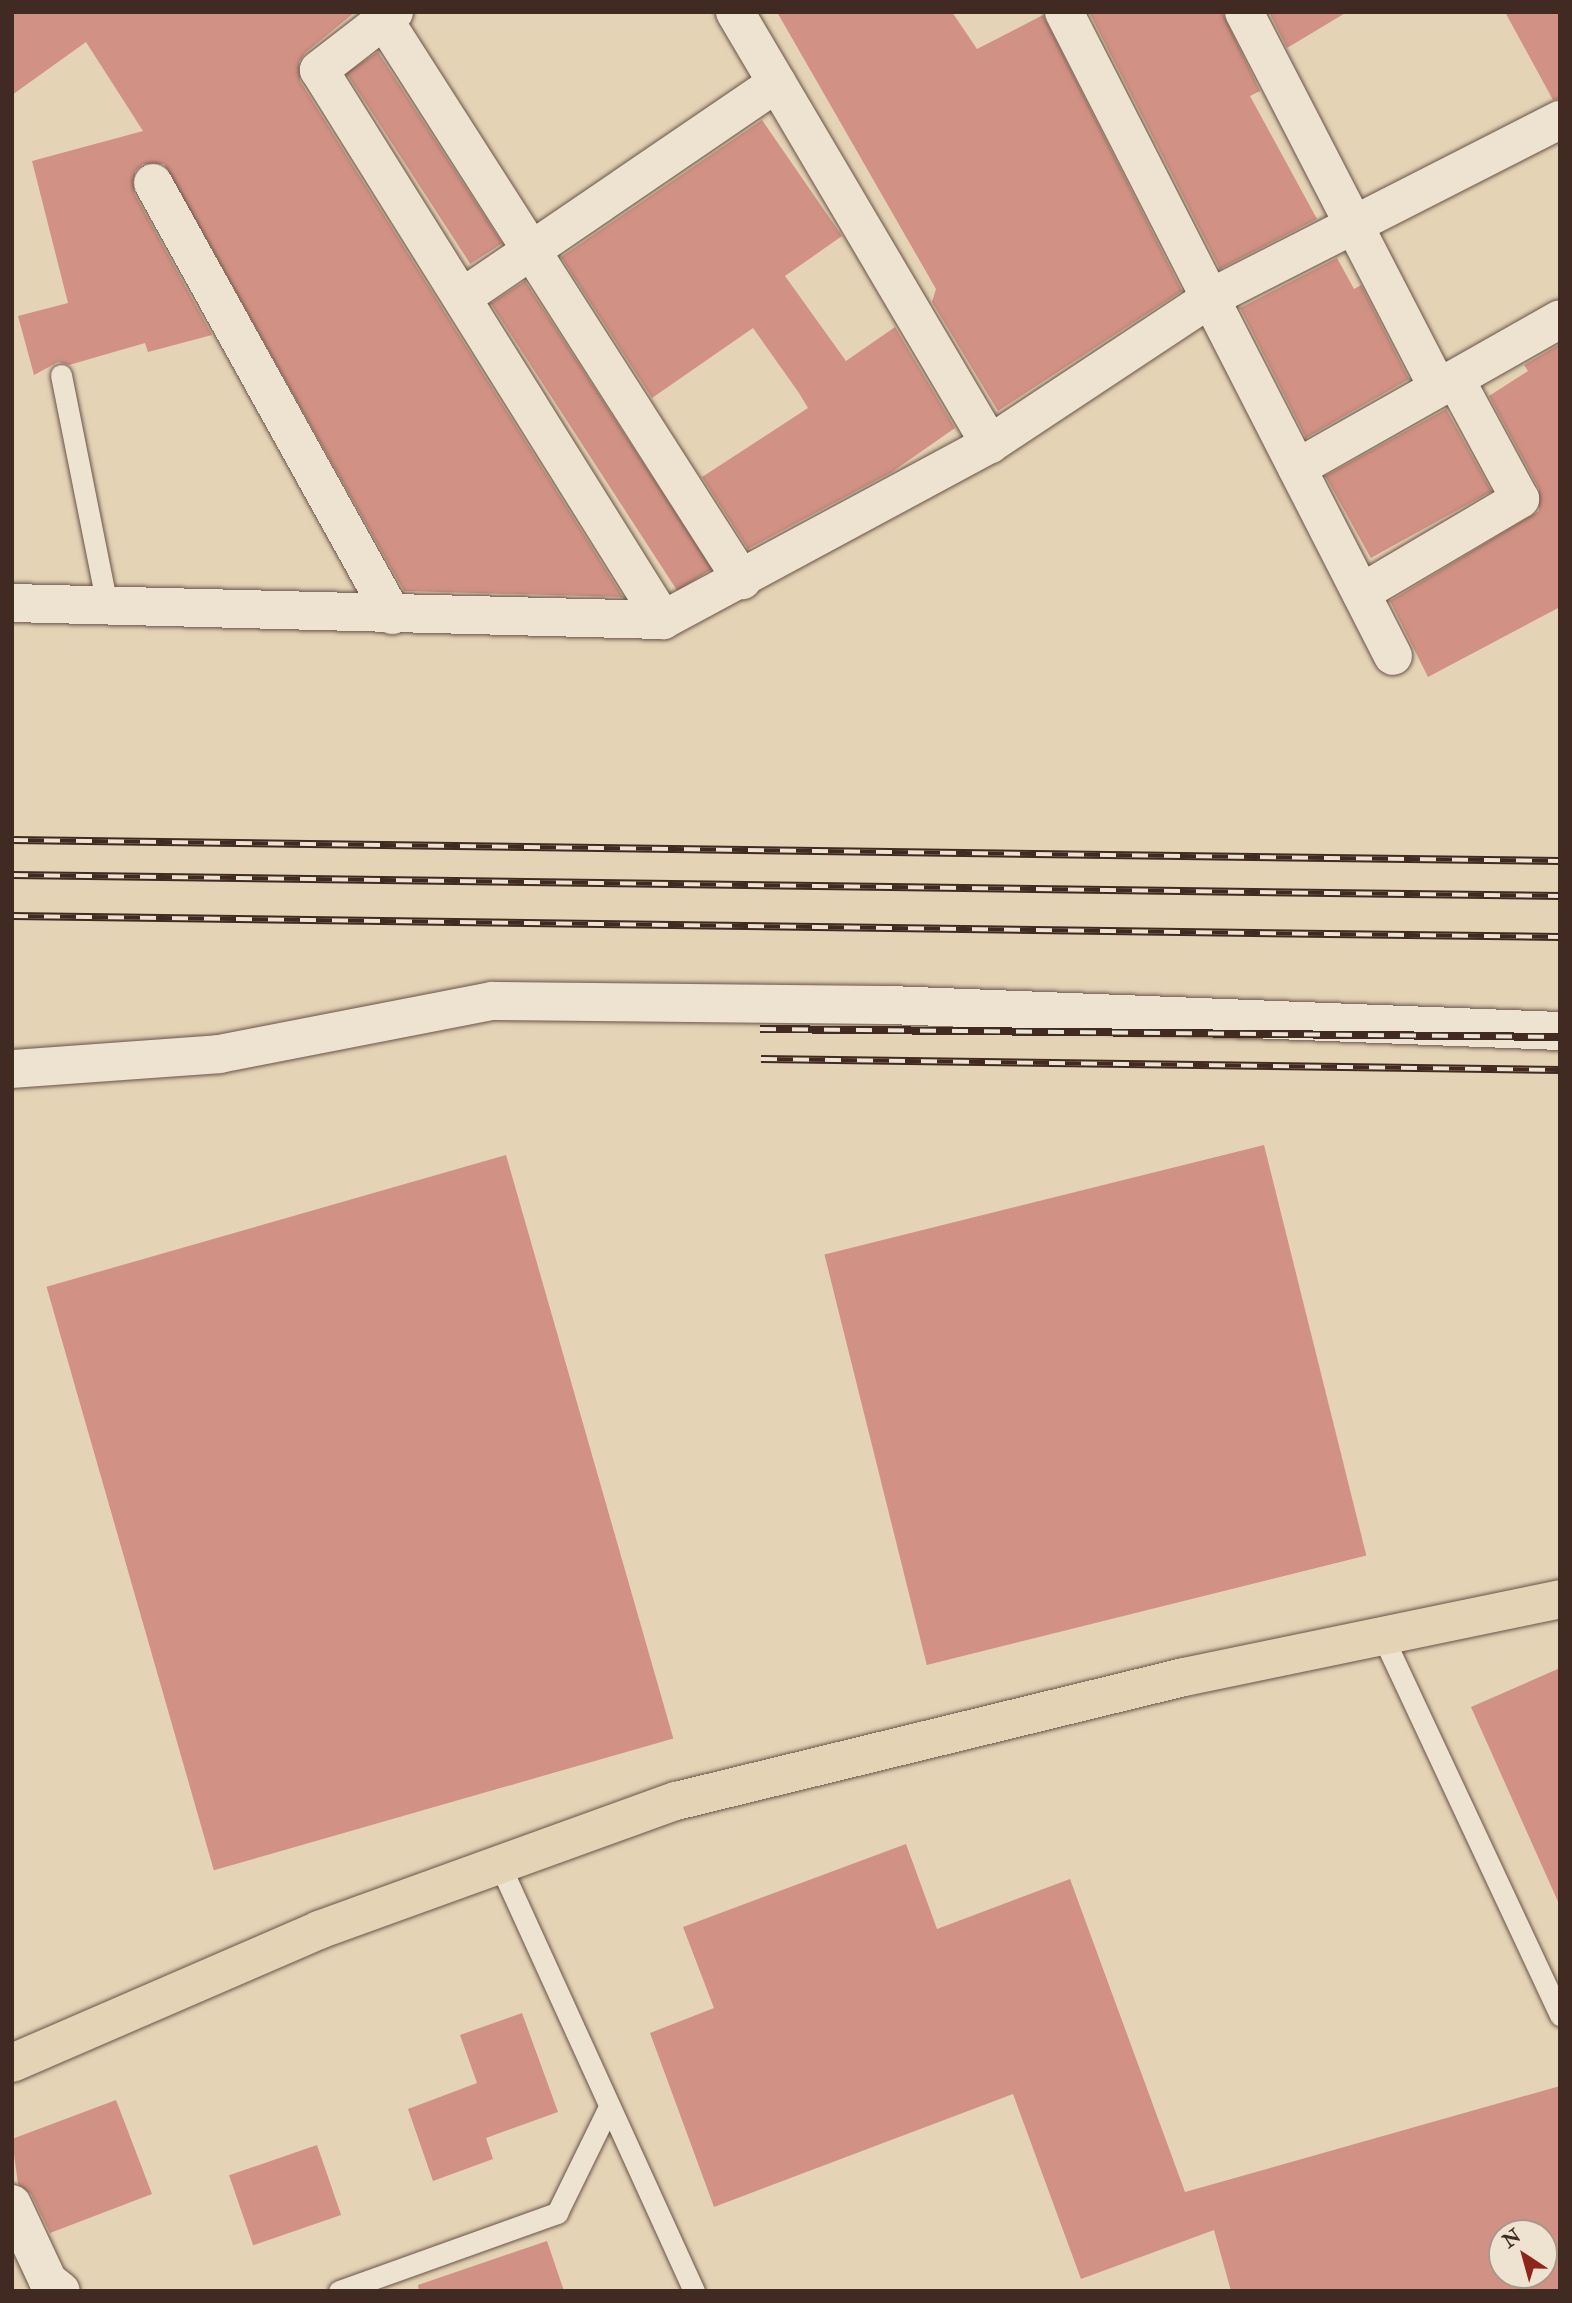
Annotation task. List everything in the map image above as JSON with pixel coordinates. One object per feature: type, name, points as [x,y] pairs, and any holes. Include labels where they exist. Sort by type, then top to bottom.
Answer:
[{"type":"main road","points":[[12,2063],[319,1930],[498,1861],[676,1801],[1184,1677],[1560,1599]]},
{"type":"street","points":[[734,12],[990,444]]},
{"type":"street","points":[[1063,12],[1212,297],[1393,656]]},
{"type":"street","points":[[1244,12],[1354,221],[1447,383],[1520,499],[1361,593]]},
{"type":"street","points":[[663,620],[319,69],[389,16],[531,251],[742,580]]},
{"type":"street","points":[[463,297],[777,83]]},
{"type":"street","points":[[12,603],[663,620],[742,580],[990,444],[1212,297],[1354,221],[1560,120]]},
{"type":"street","points":[[153,183],[392,615]]},
{"type":"street","points":[[1297,468],[1560,319]]},
{"type":"street","points":[[12,1069],[219,1054],[492,1001],[889,1005],[1560,1031]]},
{"type":"street","points":[[12,2204],[48,2281],[61,2291]]},
{"type":"lane","points":[[61,375],[107,605]]},
{"type":"lane","points":[[1382,1635],[1560,2015]]},
{"type":"lane","points":[[498,1861],[694,2291]]},
{"type":"lane","points":[[338,2291],[557,2213],[609,2107]]},
{"type":"building","points":[[12,12],[355,12],[305,53],[299,62],[300,81],[623,597],[404,591],[164,164],[143,164],[135,171],[134,193],[212,335],[148,352],[145,343],[69,365],[58,362],[34,375],[18,316],[68,303],[32,161],[143,131],[86,42],[12,95]]},
{"type":"building","points":[[777,12],[952,12],[977,49],[1043,15],[1182,291],[998,411],[932,302],[936,289]]},
{"type":"building","points":[[1089,12],[1222,12],[1260,91],[1250,96],[1317,219],[1220,269]]},
{"type":"building","points":[[1269,12],[1347,12],[1287,48]]},
{"type":"building","points":[[1505,12],[1560,12],[1560,98],[1553,100]]},
{"type":"building","points":[[378,52],[502,243],[470,264],[346,73]]},
{"type":"building","points":[[762,120],[842,236],[785,276],[846,361],[895,327],[955,428],[892,472],[748,549],[702,477],[808,408],[799,393],[753,328],[652,398],[561,257]]},
{"type":"building","points":[[1337,258],[1354,289],[1361,285],[1409,379],[1306,438],[1240,308]]},
{"type":"building","points":[[525,281],[712,569],[677,591],[491,303]]},
{"type":"building","points":[[1560,344],[1560,607],[1428,677],[1390,601],[1539,511],[1539,489],[1489,396],[1528,371],[1524,365]]},
{"type":"building","points":[[1446,409],[1492,491],[1371,558],[1325,476]]},
{"type":"building","points":[[1264,1145],[1366,1555],[927,1665],[824,1255]]},
{"type":"building","points":[[506,1155],[673,1738],[214,1870],[47,1287]]},
{"type":"building","points":[[1560,1668],[1560,1906],[1471,1707]]},
{"type":"building","points":[[906,1844],[937,1929],[1070,1879],[1185,2192],[1560,2086],[1560,2291],[1231,2291],[1214,2230],[1081,2279],[1013,2094],[714,2207],[650,2033],[714,2008],[683,1927]]},
{"type":"building","points":[[522,2013],[558,2112],[486,2138],[493,2159],[433,2181],[408,2109],[477,2083],[460,2035]]},
{"type":"building","points":[[116,2100],[152,2194],[50,2233],[31,2194],[18,2184],[12,2139]]},
{"type":"building","points":[[317,2145],[341,2215],[253,2245],[229,2175]]},
{"type":"building","points":[[547,2241],[564,2291],[419,2291],[418,2285]]},
{"type":"railway","points":[[12,840],[1560,861]]},
{"type":"railway","points":[[12,875],[1560,896]]},
{"type":"railway","points":[[12,916],[1560,937]]},
{"type":"railway","points":[[760,1029],[1560,1037]]},
{"type":"railway","points":[[761,1059],[1560,1070]]}]
